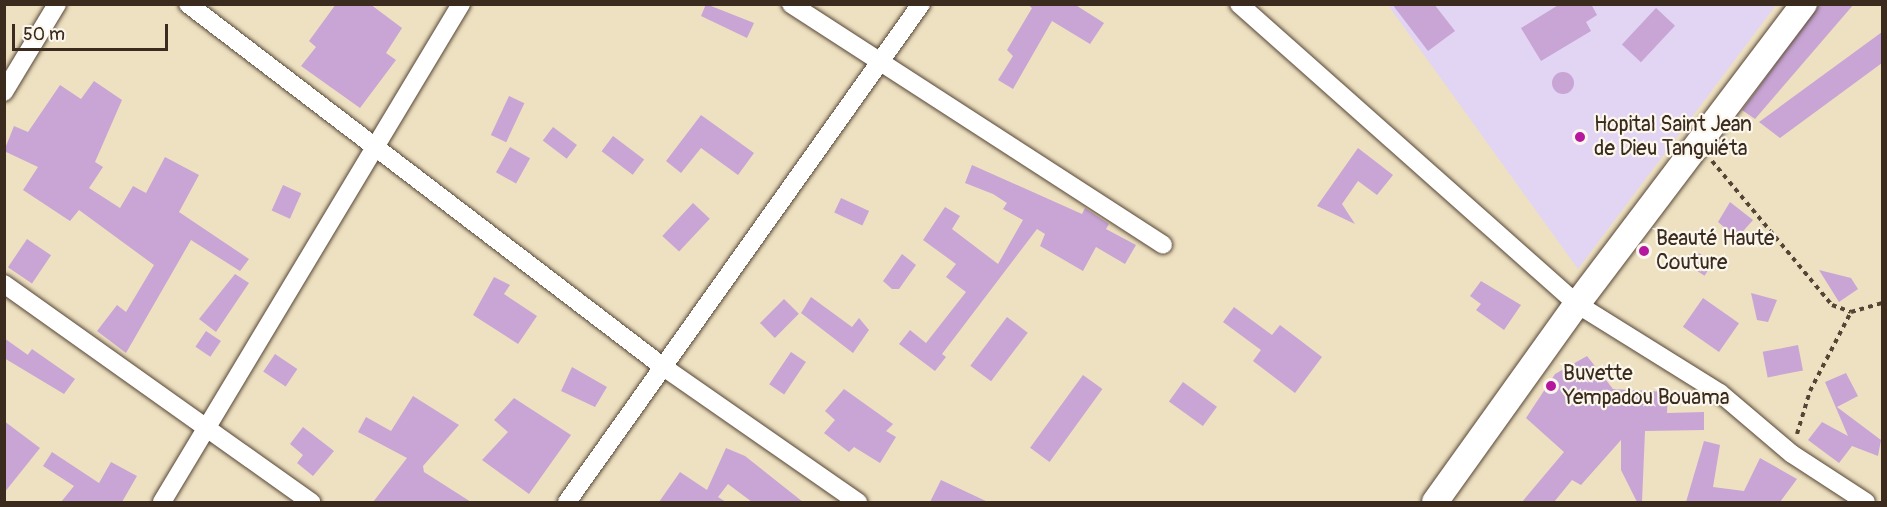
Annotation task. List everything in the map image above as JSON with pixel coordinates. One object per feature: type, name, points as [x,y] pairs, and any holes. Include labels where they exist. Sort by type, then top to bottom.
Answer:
[{"type":"main road","points":[[1435,502],[1577,304],[1804,4]]},
{"type":"street","points":[[4,92],[57,4]]},
{"type":"street","points":[[188,4],[662,366],[858,502]]},
{"type":"street","points":[[162,502],[206,423],[372,144],[461,4]]},
{"type":"street","points":[[791,4],[1163,245]]},
{"type":"street","points":[[567,502],[921,4]]},
{"type":"street","points":[[1239,4],[1577,304],[1720,393],[1792,454],[1866,502]]},
{"type":"street","points":[[4,284],[206,423],[311,502]]},
{"type":"path","points":[[1698,145],[1832,305],[1851,312],[1882,303]]},
{"type":"path","points":[[1792,454],[1810,391],[1851,312]]},
{"type":"shaded area","name":"Hopital Saint Jean de Dieu Tanguiéta","points":[[1388,5],[1776,5],[1578,269]]},
{"type":"building","points":[[336,4],[370,4],[402,28],[386,53],[396,60],[360,108],[301,66],[316,47],[309,41]]},
{"type":"building","points":[[706,4],[754,23],[747,38],[701,16]]},
{"type":"building","points":[[1027,4],[1074,4],[1104,23],[1090,44],[1052,21],[1013,89],[998,80],[1013,56],[1007,50],[1032,8]]},
{"type":"building","points":[[1392,4],[1434,4],[1455,31],[1428,51]]},
{"type":"building","points":[[1560,4],[1591,4],[1597,15],[1586,22],[1591,31],[1541,61],[1521,28]]},
{"type":"building","points":[[1820,4],[1854,4],[1755,119],[1742,110]]},
{"type":"building","points":[[1656,8],[1675,26],[1641,62],[1622,45]]},
{"type":"building","points":[[1882,32],[1882,63],[1780,138],[1759,122]]},
{"type":"building","points":[[1559,72],[1567,72],[1574,79],[1574,87],[1567,94],[1559,94],[1552,87],[1552,79]]},
{"type":"building","points":[[94,81],[122,100],[95,162],[103,167],[89,188],[120,208],[133,186],[146,193],[165,157],[199,175],[179,212],[249,259],[240,271],[191,240],[126,353],[97,331],[117,305],[126,312],[154,265],[79,210],[70,221],[23,190],[38,167],[4,151],[14,126],[28,132],[60,85],[81,99]]},
{"type":"building","points":[[509,96],[524,103],[506,142],[491,135]]},
{"type":"building","points":[[701,115],[754,153],[738,175],[701,148],[681,173],[666,161]]},
{"type":"building","points":[[553,127],[577,145],[567,159],[543,141]]},
{"type":"building","points":[[613,136],[644,159],[633,175],[602,151]]},
{"type":"building","points":[[510,147],[530,158],[516,184],[496,172]]},
{"type":"building","points":[[1358,148],[1393,175],[1377,195],[1358,181],[1342,204],[1355,224],[1317,206]]},
{"type":"building","points":[[972,165],[1082,214],[1085,208],[1109,224],[1106,229],[1136,245],[1125,264],[1096,247],[1083,271],[1040,246],[1045,234],[1037,229],[942,354],[946,357],[935,371],[899,344],[910,330],[926,343],[966,292],[946,277],[956,264],[923,240],[945,207],[960,216],[952,229],[998,264],[1023,220],[1003,209],[1007,203],[993,194],[965,183]]},
{"type":"building","points":[[283,185],[301,193],[290,219],[272,211]]},
{"type":"building","points":[[841,198],[869,211],[862,226],[834,213]]},
{"type":"building","points":[[1730,202],[1753,220],[1737,238],[1718,222]]},
{"type":"building","points":[[693,203],[710,219],[679,252],[662,236]]},
{"type":"building","points":[[27,239],[51,255],[32,283],[8,267]]},
{"type":"building","points":[[1699,253],[1713,262],[1705,276],[1690,266]]},
{"type":"building","points":[[902,254],[916,265],[899,289],[892,289],[883,281]]},
{"type":"building","points":[[1819,270],[1851,278],[1858,289],[1839,302]]},
{"type":"building","points":[[235,274],[249,283],[216,332],[199,319]]},
{"type":"building","points":[[494,277],[510,285],[504,294],[537,316],[518,344],[473,315]]},
{"type":"building","points":[[1481,281],[1521,305],[1504,330],[1476,310],[1481,304],[1470,296]]},
{"type":"building","points":[[1751,293],[1777,300],[1768,322],[1757,320]]},
{"type":"building","points":[[811,297],[852,327],[859,318],[869,330],[853,353],[801,313]]},
{"type":"building","points":[[1703,298],[1739,323],[1719,352],[1683,327]]},
{"type":"building","points":[[784,299],[799,314],[775,338],[760,323]]},
{"type":"building","points":[[1234,307],[1272,335],[1280,325],[1322,357],[1295,393],[1253,361],[1261,350],[1223,322]]},
{"type":"building","points":[[1007,317],[1028,333],[991,381],[970,366]]},
{"type":"building","points":[[206,331],[221,341],[210,357],[195,347]]},
{"type":"building","points":[[4,338],[28,355],[32,349],[75,379],[64,394],[4,358]]},
{"type":"building","points":[[1798,345],[1803,371],[1768,377],[1763,352]]},
{"type":"building","points":[[791,352],[806,362],[784,394],[769,384]]},
{"type":"building","points":[[275,354],[297,369],[286,387],[263,371]]},
{"type":"building","points":[[1587,356],[1613,389],[1668,392],[1667,413],[1704,412],[1704,430],[1645,431],[1642,502],[1637,502],[1621,470],[1621,440],[1581,485],[1572,480],[1554,502],[1522,502],[1564,452],[1526,418],[1555,374]]},
{"type":"building","points":[[572,367],[607,387],[595,407],[561,391]]},
{"type":"building","points":[[1846,373],[1858,396],[1837,407],[1881,440],[1878,456],[1852,446],[1839,463],[1808,440],[1822,422],[1848,436],[1825,382]]},
{"type":"building","points":[[1083,375],[1102,389],[1050,462],[1030,448]]},
{"type":"building","points":[[1183,382],[1217,407],[1203,426],[1169,401]]},
{"type":"building","points":[[844,389],[893,424],[886,431],[896,437],[880,463],[854,447],[849,452],[824,433],[835,420],[825,411]]},
{"type":"building","points":[[413,396],[459,425],[423,466],[424,472],[471,502],[373,502],[407,458],[358,432],[366,417],[391,431]]},
{"type":"building","points":[[514,398],[571,435],[529,494],[482,460],[508,432],[494,420]]},
{"type":"building","points":[[4,421],[40,448],[4,493]]},
{"type":"building","points":[[303,427],[334,451],[313,476],[297,463],[303,455],[290,444]]},
{"type":"building","points":[[1704,441],[1720,445],[1713,487],[1744,491],[1760,458],[1797,479],[1780,502],[1686,502]]},
{"type":"building","points":[[726,448],[745,456],[803,502],[752,502],[728,484],[718,497],[726,502],[659,502],[680,472],[707,490]]},
{"type":"building","points":[[52,452],[99,483],[111,462],[137,476],[122,502],[61,502],[74,486],[43,466]]},
{"type":"building","points":[[941,480],[988,502],[930,502]]},
{"type":"place","name":"Hopital Saint Jean de Dieu Tanguiéta","points":[[1580,137]]},
{"type":"place","name":"Beauté Haute Couture","points":[[1644,251]]},
{"type":"place","name":"Buvette Yempadou Bouama","points":[[1551,386]]}]
